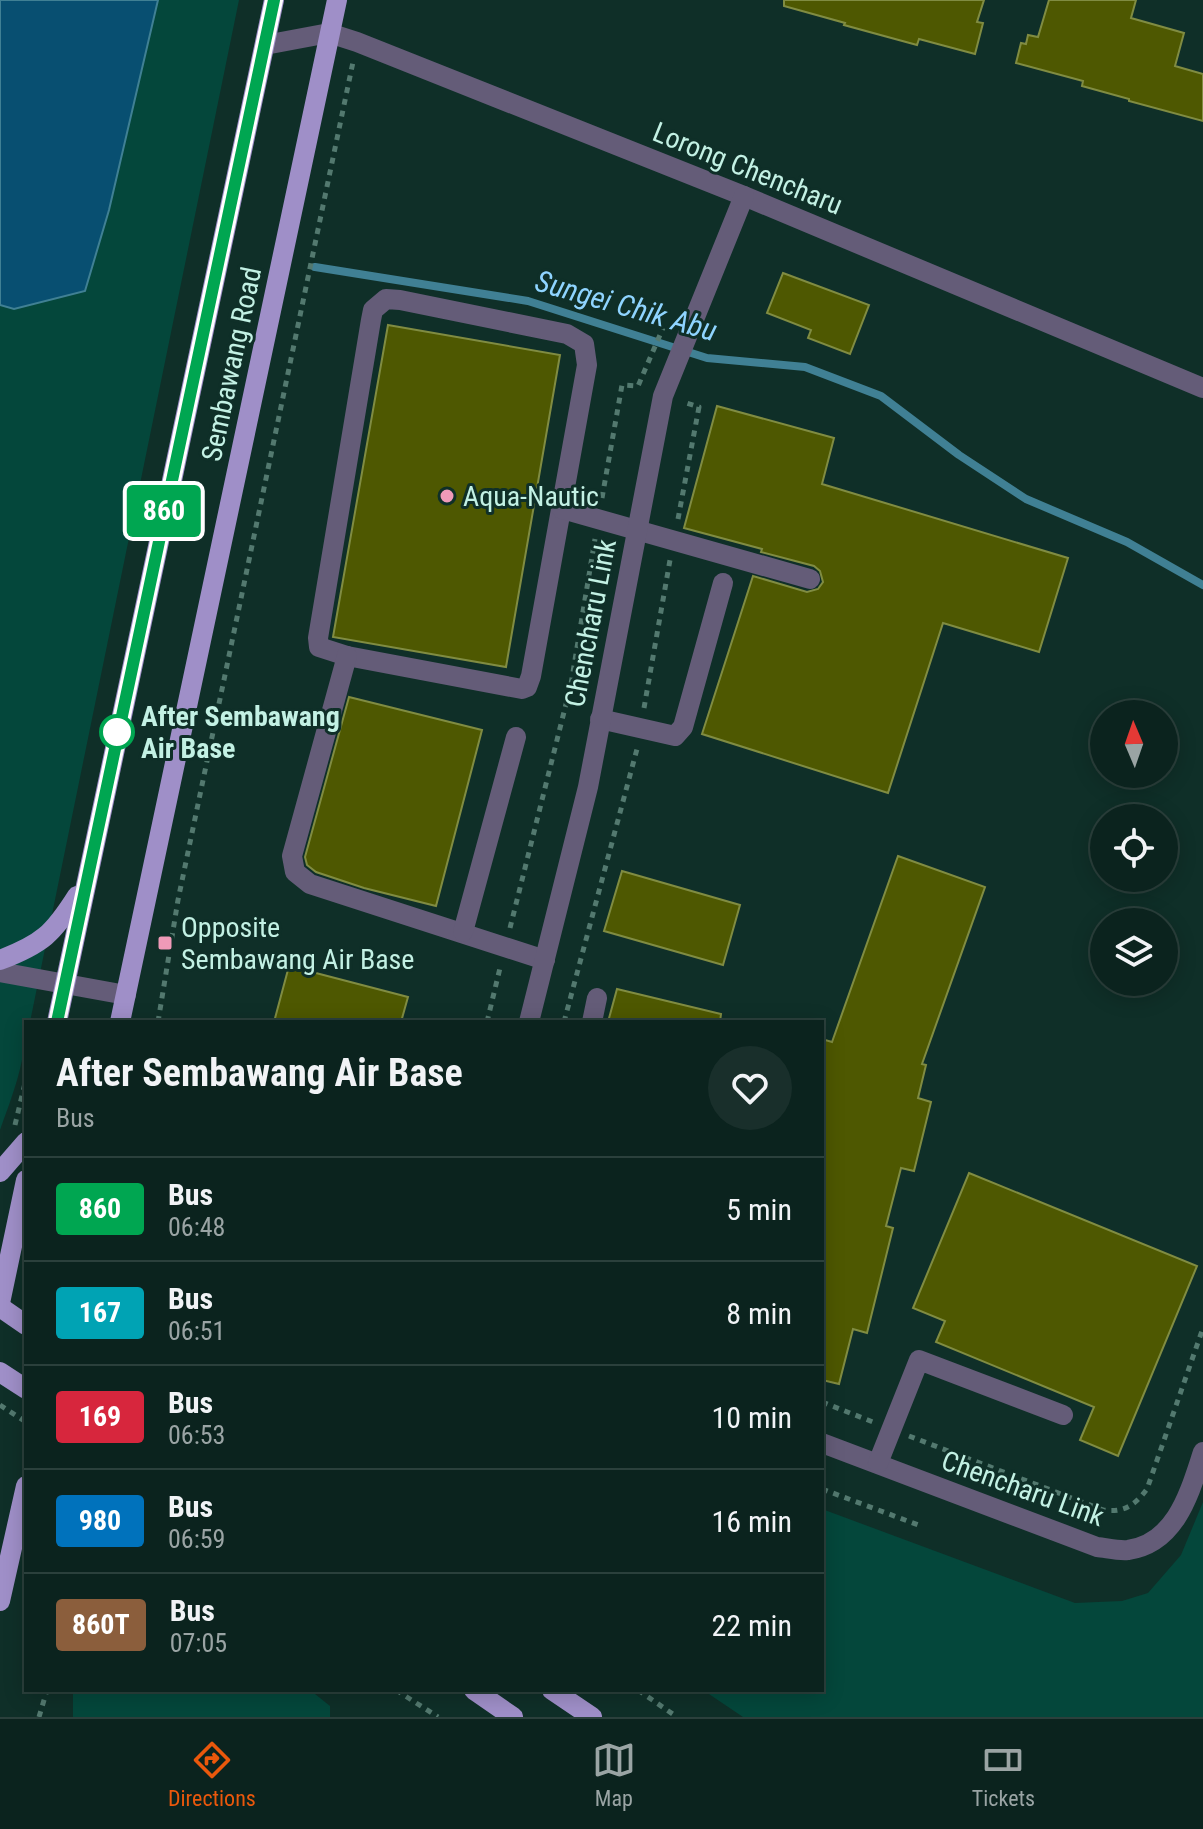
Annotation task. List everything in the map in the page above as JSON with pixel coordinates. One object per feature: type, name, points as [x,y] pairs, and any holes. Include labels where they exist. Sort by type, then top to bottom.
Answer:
[{"type":"main road","name":"Sembawang Road","points":[[57,1020],[274,0]]},
{"type":"main road","name":"Sembawang Road","points":[[120,1020],[337,0]]},
{"type":"main road","points":[[0,960],[34,947],[60,924],[84,884]]},
{"type":"main road","points":[[0,1172],[17,1137]]},
{"type":"main road","points":[[24,1190],[0,1305],[24,1323]]},
{"type":"main road","points":[[0,1372],[24,1388]]},
{"type":"main road","points":[[0,1601],[24,1495]]},
{"type":"main road","points":[[6,1574],[24,1560]]},
{"type":"main road","points":[[477,1692],[513,1717]]},
{"type":"main road","points":[[555,1692],[592,1717]]},
{"type":"street","name":"Lorong Chencharu","points":[[265,45],[329,33],[357,42],[744,196],[1203,388]]},
{"type":"street","name":"Chencharu Link","points":[[530,1020],[588,787],[665,388],[744,196]]},
{"type":"street","points":[[386,299],[400,300],[567,334],[584,344],[587,365],[527,687],[514,689],[347,656],[321,649],[318,638],[373,310],[386,299]]},
{"type":"street","points":[[562,509],[810,579]]},
{"type":"street","points":[[600,719],[675,736],[683,727],[723,583]]},
{"type":"street","points":[[347,656],[292,856],[295,872],[310,884],[545,960]]},
{"type":"street","points":[[463,932],[516,737]]},
{"type":"street","points":[[0,972],[126,995]]},
{"type":"street","points":[[592,1020],[597,998]]},
{"type":"street","points":[[878,1463],[919,1360],[1063,1415]]},
{"type":"street","name":"Chencharu Link","points":[[824,1444],[1097,1547],[1126,1550],[1150,1544],[1168,1531],[1187,1500],[1203,1452]]},
{"type":"path","points":[[158,1020],[181,885],[357,42]]},
{"type":"path","points":[[487,1020],[571,684],[622,385],[638,386],[668,317]]},
{"type":"path","points":[[642,719],[699,407],[665,388]]},
{"type":"path","points":[[565,1020],[640,734]]},
{"type":"path","points":[[17,1137],[24,1089]]},
{"type":"path","points":[[896,1431],[1103,1510],[1124,1510],[1137,1502],[1147,1489],[1203,1328]]},
{"type":"path","points":[[824,1403],[881,1425]]},
{"type":"path","points":[[0,1405],[24,1421]]},
{"type":"path","points":[[824,1490],[921,1526]]},
{"type":"path","points":[[39,1717],[46,1692]]},
{"type":"path","points":[[399,1692],[438,1717]]},
{"type":"path","points":[[641,1692],[677,1717]]},
{"type":"green space","points":[[0,0],[239,0],[30,1020],[24,1020],[21,1064],[0,1130]]},
{"type":"green space","points":[[1203,1502],[1203,1717],[743,1717],[706,1692],[824,1692],[824,1510],[1075,1603],[1122,1601],[1148,1593],[1181,1555]]},
{"type":"green space","points":[[73,1692],[312,1692],[330,1706],[330,1717],[73,1717]]},
{"type":"water","points":[[0,0],[158,0],[109,210],[85,291],[14,309],[0,305]]},
{"type":"building","points":[[784,0],[984,0],[977,22],[983,23],[975,54],[919,39],[917,45],[844,25],[784,6]]},
{"type":"building","points":[[1049,0],[1136,0],[1131,18],[1184,33],[1175,66],[1203,74],[1203,121],[1129,101],[1082,86],[1083,81],[1016,63],[1021,43],[1026,44],[1028,35],[1038,37]]},
{"type":"building","points":[[783,273],[869,305],[850,354],[808,338],[811,330],[767,313]]},
{"type":"building","name":"Aqua-Nautic","points":[[388,325],[560,355],[506,667],[333,637]]},
{"type":"building","points":[[717,406],[834,438],[822,484],[1068,558],[1039,652],[943,623],[888,793],[702,734],[753,576],[807,592],[818,589],[823,582],[820,571],[814,566],[684,528]]},
{"type":"building","points":[[349,697],[482,730],[436,906],[364,888],[316,872],[307,865],[305,857]]},
{"type":"building","points":[[898,856],[985,887],[922,1064],[926,1065],[918,1098],[931,1102],[914,1171],[901,1168],[886,1226],[893,1228],[867,1333],[853,1329],[839,1384],[824,1380],[824,1040],[832,1042]]},
{"type":"building","points":[[622,871],[740,905],[723,965],[604,931]]},
{"type":"building","points":[[289,966],[408,997],[402,1020],[275,1020]]},
{"type":"building","points":[[617,989],[721,1014],[720,1020],[609,1020]]},
{"type":"building","points":[[969,1173],[1197,1266],[1118,1456],[1080,1440],[1094,1407],[936,1342],[945,1321],[913,1308]]},
{"type":"waterway","name":"Sungei Chik Abu","points":[[315,267],[528,301],[707,358],[805,367],[881,396],[959,455],[1026,499],[1127,542],[1203,585]]},
{"type":"bus line","name":"860","points":[[57,1020],[274,0]]},
{"type":"place","name":"Aqua-Nautic","points":[[447,496]]},
{"type":"place","name":"After Sembawang Air Base","points":[[117,732]]},
{"type":"place","name":"Opposite Sembawang Air Base","points":[[165,943]]}]
